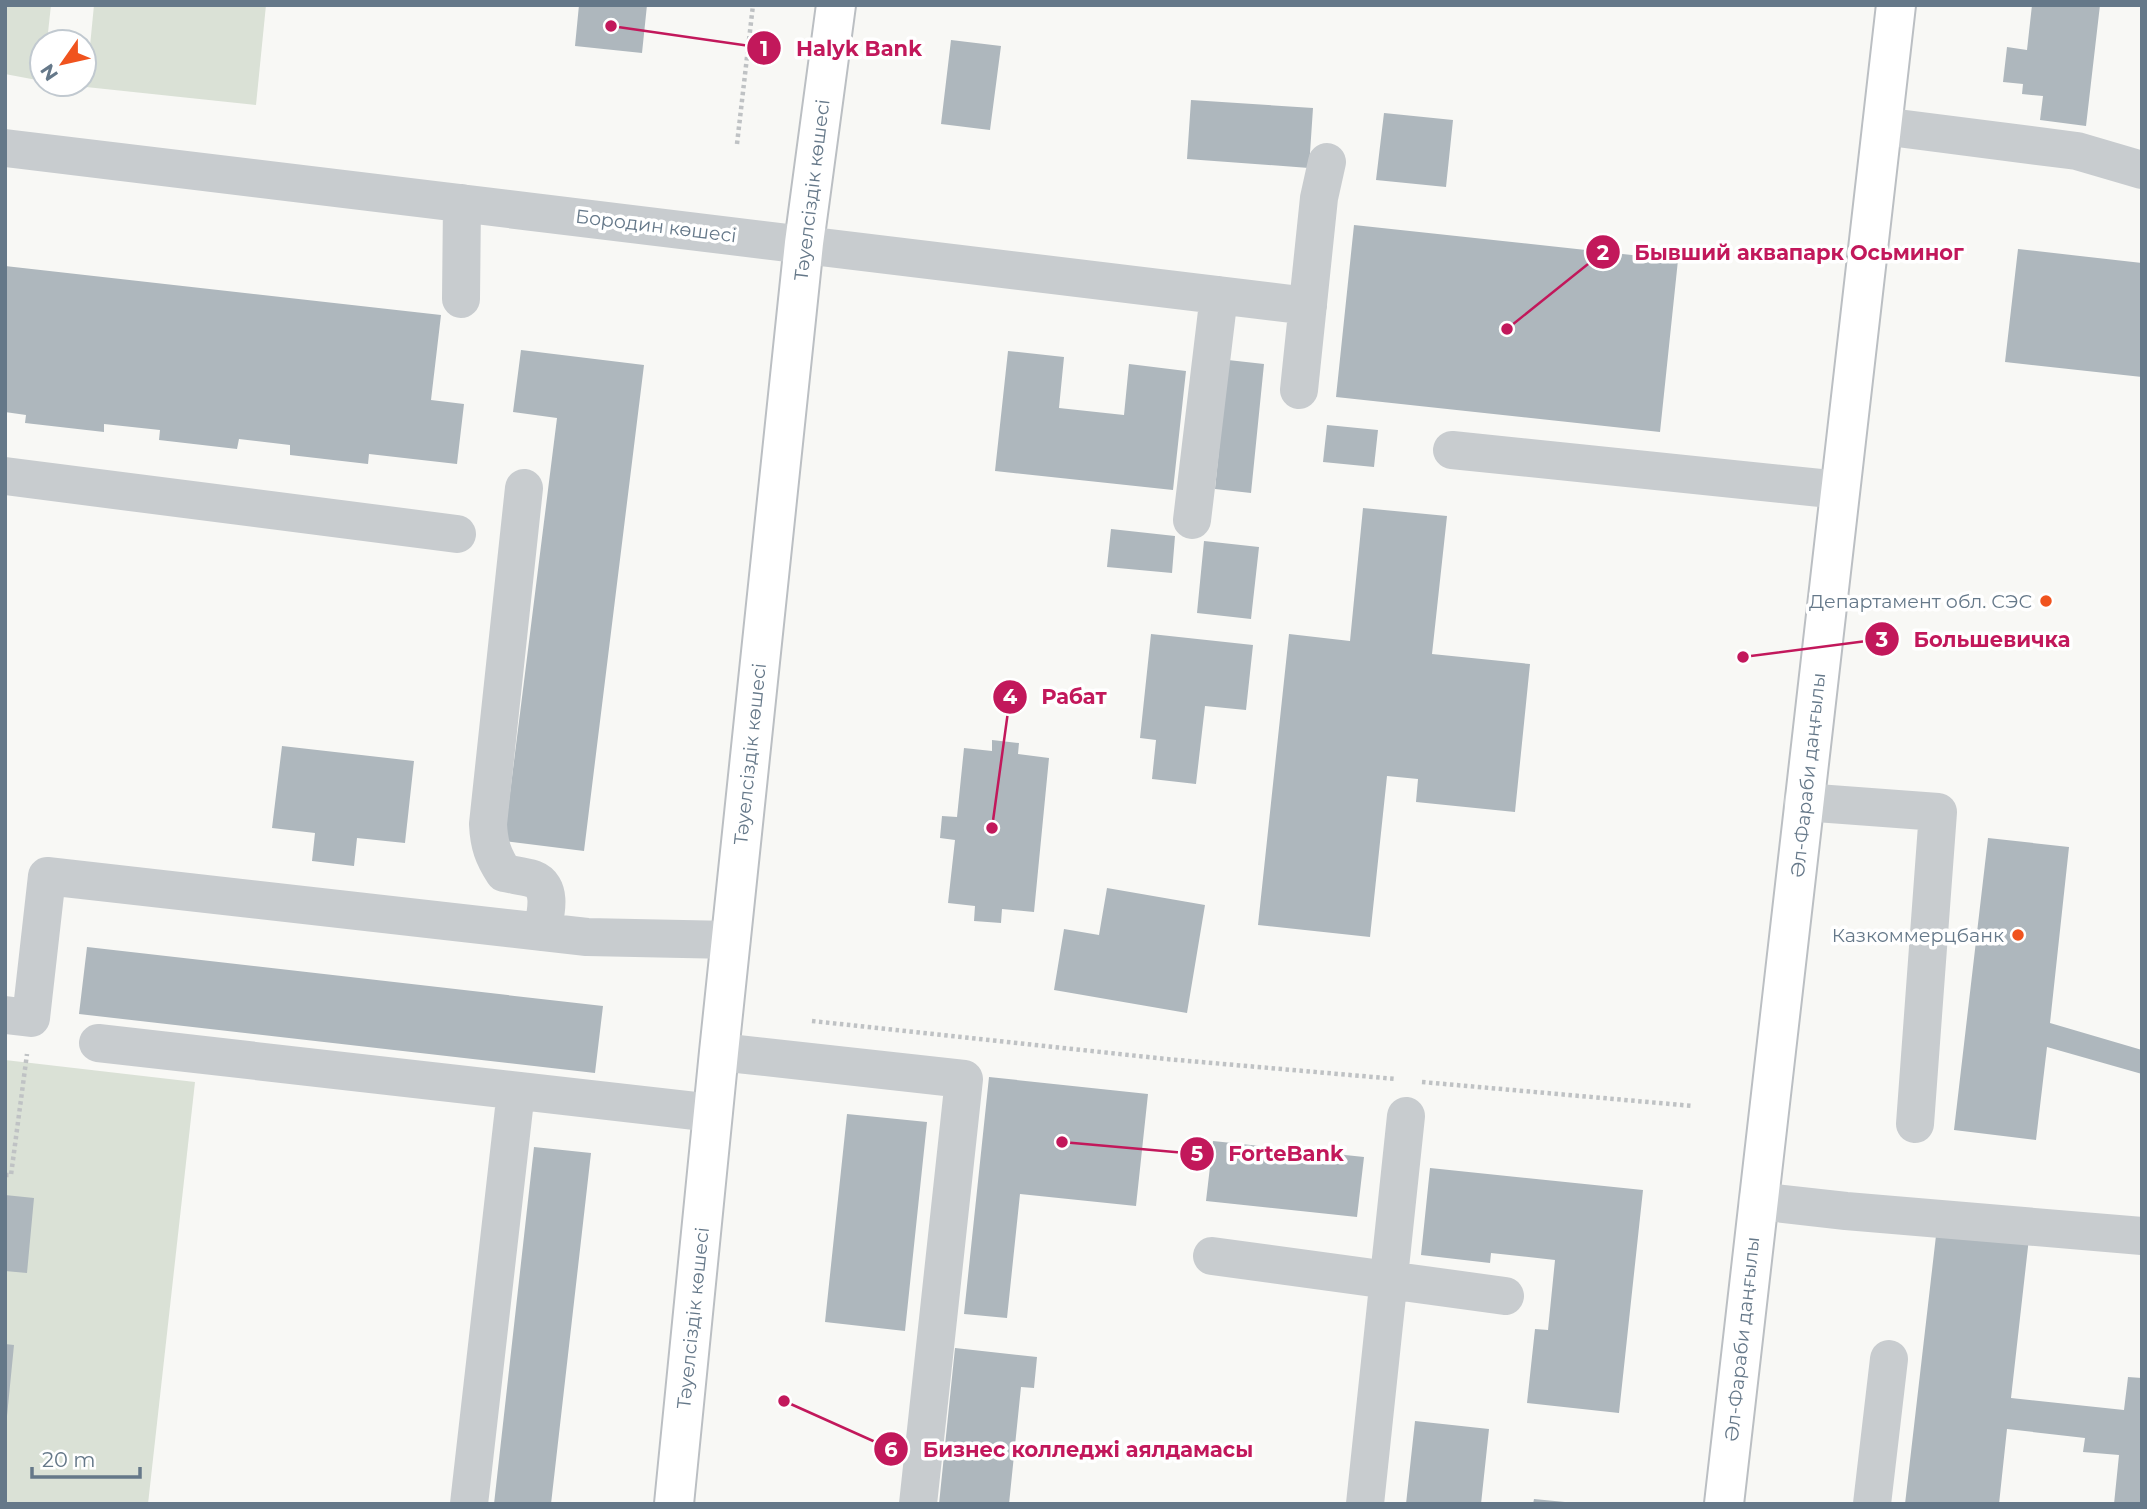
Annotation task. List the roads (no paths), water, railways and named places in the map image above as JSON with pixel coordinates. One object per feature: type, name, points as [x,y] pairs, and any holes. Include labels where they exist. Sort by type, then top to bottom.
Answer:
[{"type":"main road","name":"Тәуелсіздік көшесі","points":[[674,1504],[804,243],[836,5]]},
{"type":"main road","name":"Әл-Фараби даңғылы","points":[[1724,1504],[1896,5]]},
{"type":"street","points":[[1882,126],[2077,151],[2142,170]]},
{"type":"street","name":"Бородин көшесі","points":[[5,148],[1308,306]]},
{"type":"street","points":[[1299,390],[1319,198],[1327,162]]},
{"type":"street","points":[[461,299],[462,203]]},
{"type":"street","points":[[1192,520],[1219,295]]},
{"type":"street","points":[[1452,450],[1840,491]]},
{"type":"street","points":[[5,476],[457,534]]},
{"type":"street","points":[[524,488],[488,824],[489,844],[504,873],[535,879],[542,886],[547,902],[542,932]]},
{"type":"street","points":[[1803,802],[1938,812],[1915,1124]]},
{"type":"street","points":[[18,1016],[47,876],[587,937],[731,940]]},
{"type":"street","points":[[98,1043],[713,1113]]},
{"type":"street","points":[[719,1052],[964,1079],[918,1504]]},
{"type":"street","points":[[469,1504],[516,1091]]},
{"type":"street","points":[[1365,1504],[1408,1092]]},
{"type":"street","points":[[1758,1201],[2142,1236]]},
{"type":"street","points":[[1212,1256],[1505,1296]]},
{"type":"street","points":[[1872,1504],[1889,1359]]},
{"type":"place","name":"Halyk Bank","points":[[611,26]]},
{"type":"place","name":"Бывший аквапарк Осьминог","points":[[1507,329]]},
{"type":"place","name":"Департамент обл. СЭС","points":[[2046,601]]},
{"type":"place","name":"Большевичка","points":[[1743,657]]},
{"type":"place","name":"Рабат","points":[[992,828]]},
{"type":"place","name":"Казкоммерцбанк","points":[[2018,935]]},
{"type":"place","name":"ForteBank","points":[[1062,1142]]},
{"type":"place","name":"Бизнес колледжі аялдамасы","points":[[784,1401]]}]
